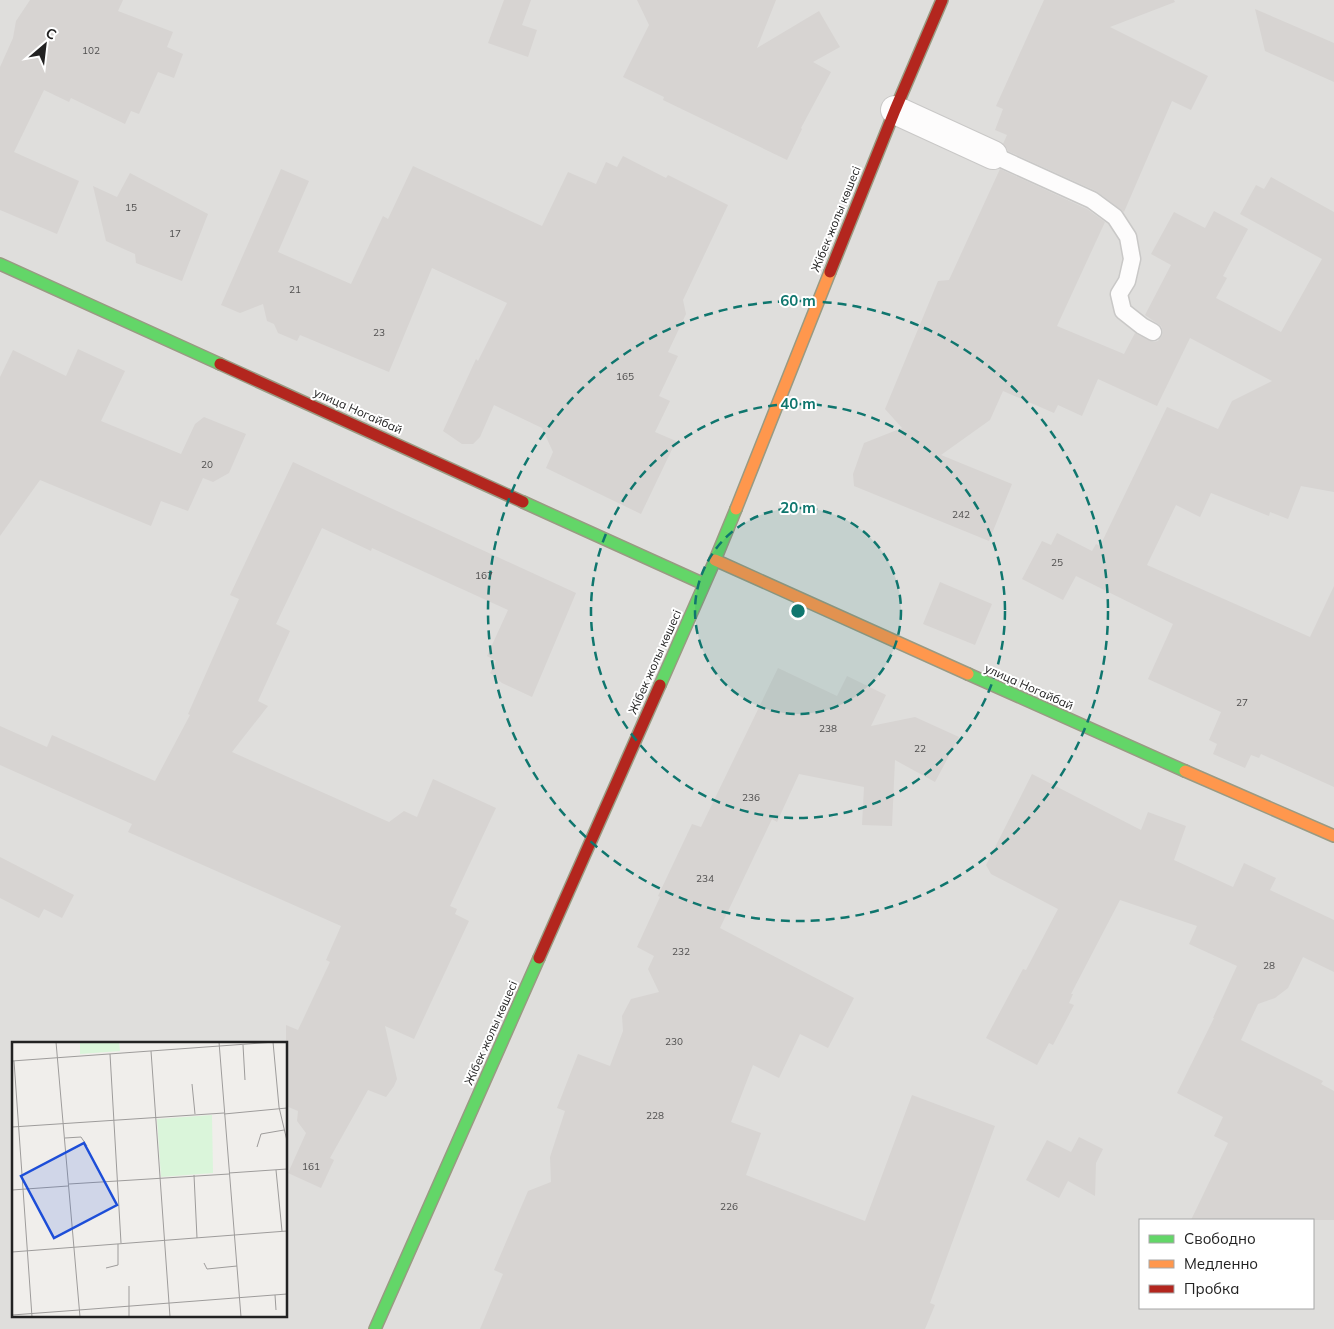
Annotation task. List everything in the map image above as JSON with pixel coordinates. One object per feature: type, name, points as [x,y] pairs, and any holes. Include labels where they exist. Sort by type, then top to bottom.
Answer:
[{"type":"main road","name":"Жібек жолы көшесі","points":[[375,1329],[715,560],[895,110],[942,0]]},
{"type":"main road","name":"улица Ногайбай","points":[[0,264],[704,584]]},
{"type":"main road","name":"улица Ногайбай","points":[[715,560],[1112,740],[1243,795],[1334,836]]},
{"type":"street","points":[[895,110],[993,155]]},
{"type":"lane","points":[[993,155],[1092,200],[1115,217],[1128,237],[1132,260],[1127,281],[1119,294],[1123,311],[1153,332]]},
{"type":"shaded area","points":[[0,0],[1334,0],[1334,1329],[0,1329]]},
{"type":"building","points":[[30,0],[123,0],[118,11],[173,32],[167,47],[183,54],[174,78],[158,72],[139,114],[131,111],[125,124],[71,98],[69,102],[44,90],[14,152],[79,181],[57,234],[0,210],[0,67],[13,38],[16,21]]},
{"type":"building","points":[[504,0],[531,0],[522,25],[537,30],[528,57],[488,43]]},
{"type":"building","points":[[637,0],[776,0],[757,48],[819,11],[840,47],[813,62],[831,72],[801,128],[787,160],[663,100],[664,97],[623,77],[649,25]]},
{"type":"building","points":[[1044,0],[1174,0],[1175,2],[1110,27],[1208,76],[1191,110],[1172,101],[1124,212],[1096,191],[1008,151],[1003,144],[1007,135],[995,130],[1003,109],[996,106]]},
{"type":"building","points":[[1255,9],[1334,43],[1334,82],[1265,51]]},
{"type":"building","points":[[623,156],[666,178],[668,175],[728,205],[683,300],[686,314],[668,352],[678,356],[659,396],[670,401],[655,432],[676,441],[641,514],[546,468],[553,452],[542,428],[494,405],[480,437],[473,444],[462,444],[443,431],[476,359],[478,361],[507,303],[432,268],[389,372],[300,335],[297,341],[278,333],[274,324],[267,321],[263,304],[240,313],[221,305],[281,169],[309,181],[278,252],[351,284],[383,216],[388,219],[413,166],[542,226],[568,172],[596,184],[606,162],[617,167]]},
{"type":"building","points":[[1000,169],[1087,209],[1105,222],[1057,326],[1124,354],[1135,333],[1153,342],[1158,341],[1162,336],[1161,326],[1145,315],[1171,265],[1151,254],[1174,212],[1205,228],[1214,211],[1248,229],[1223,276],[1227,278],[1216,298],[1281,332],[1322,259],[1240,214],[1256,185],[1264,189],[1271,177],[1334,212],[1334,492],[1301,486],[1288,519],[1270,512],[1269,516],[1211,493],[1200,517],[1176,505],[1147,565],[1310,637],[1334,586],[1334,787],[1261,754],[1259,758],[1251,755],[1245,768],[1213,754],[1217,744],[1209,740],[1221,712],[1148,679],[1173,624],[1076,576],[1063,600],[1022,579],[1042,541],[1051,545],[1057,533],[1092,551],[1096,544],[1100,546],[1167,407],[1218,429],[1232,401],[1272,381],[1190,338],[1157,406],[1098,379],[1082,416],[1058,405],[1054,413],[1003,391],[990,420],[941,455],[1012,484],[989,541],[854,486],[853,474],[864,443],[902,428],[885,409],[938,281],[949,280]]},
{"type":"building","points":[[130,173],[208,214],[182,281],[136,263],[135,254],[106,241],[93,186],[117,197]]},
{"type":"building","points":[[78,349],[125,371],[101,421],[181,454],[195,424],[204,417],[246,434],[229,473],[213,482],[203,478],[188,511],[161,501],[151,526],[40,480],[0,536],[0,377],[13,350],[66,376]]},
{"type":"building","points":[[293,462],[576,593],[532,697],[502,683],[490,673],[496,661],[487,656],[508,610],[372,548],[371,551],[322,528],[276,624],[290,631],[258,701],[268,706],[232,752],[389,822],[404,811],[417,817],[433,779],[496,808],[450,906],[457,909],[455,914],[469,921],[414,1039],[385,1026],[397,1079],[394,1086],[386,1097],[368,1090],[330,1158],[334,1160],[321,1188],[288,1173],[306,1133],[297,1121],[298,1111],[288,1107],[288,1042],[286,1042],[286,1025],[298,1030],[330,962],[326,960],[341,926],[128,832],[132,824],[0,765],[0,726],[47,747],[52,735],[155,781],[190,715],[188,714],[239,599],[230,595]]},
{"type":"building","points":[[940,582],[992,604],[975,645],[923,624]]},
{"type":"building","points":[[778,668],[837,696],[847,676],[886,695],[871,726],[915,717],[959,737],[935,782],[895,760],[892,826],[862,825],[864,787],[799,774],[777,822],[772,819],[720,928],[854,998],[828,1048],[800,1034],[779,1078],[753,1065],[731,1122],[761,1133],[746,1175],[865,1221],[912,1095],[995,1126],[930,1303],[935,1305],[925,1329],[480,1329],[503,1274],[494,1270],[528,1191],[551,1182],[550,1157],[565,1111],[557,1108],[578,1054],[610,1066],[623,1031],[622,1016],[631,999],[659,992],[648,969],[654,956],[637,947],[660,897],[658,896],[692,824],[701,827]]},
{"type":"building","points":[[1032,774],[1141,830],[1148,812],[1186,826],[1174,860],[1233,887],[1244,863],[1276,878],[1270,890],[1334,920],[1334,972],[1303,957],[1288,988],[1275,998],[1258,1004],[1241,1040],[1323,1081],[1321,1084],[1334,1091],[1334,1220],[1191,1219],[1228,1143],[1214,1136],[1223,1117],[1177,1093],[1237,966],[1189,944],[1197,926],[1120,900],[1071,994],[1073,994],[1069,1003],[1074,1005],[1053,1045],[1049,1043],[1037,1065],[986,1038],[1023,969],[1026,970],[1058,909],[991,874],[986,865]]},
{"type":"building","points":[[0,857],[74,895],[62,918],[44,909],[39,918],[0,898]]},
{"type":"building","points":[[1079,1137],[1103,1149],[1096,1163],[1095,1196],[1068,1181],[1059,1198],[1026,1180],[1047,1140],[1071,1152]]},
{"type":"traffic: fast","points":[[0,264],[220,364]]},
{"type":"traffic: fast","points":[[523,502],[704,584]]},
{"type":"traffic: fast","points":[[660,685],[736,509]]},
{"type":"traffic: fast","points":[[968,674],[1185,771]]},
{"type":"traffic: fast","points":[[375,1329],[539,958]]},
{"type":"traffic: slow","points":[[736,509],[830,272]]},
{"type":"traffic: slow","points":[[715,560],[968,674]]},
{"type":"traffic: slow","points":[[1185,771],[1334,836]]},
{"type":"traffic: jam","points":[[830,272],[895,110],[942,0]]},
{"type":"traffic: jam","points":[[220,364],[523,502]]},
{"type":"traffic: jam","points":[[539,958],[660,685]]}]
